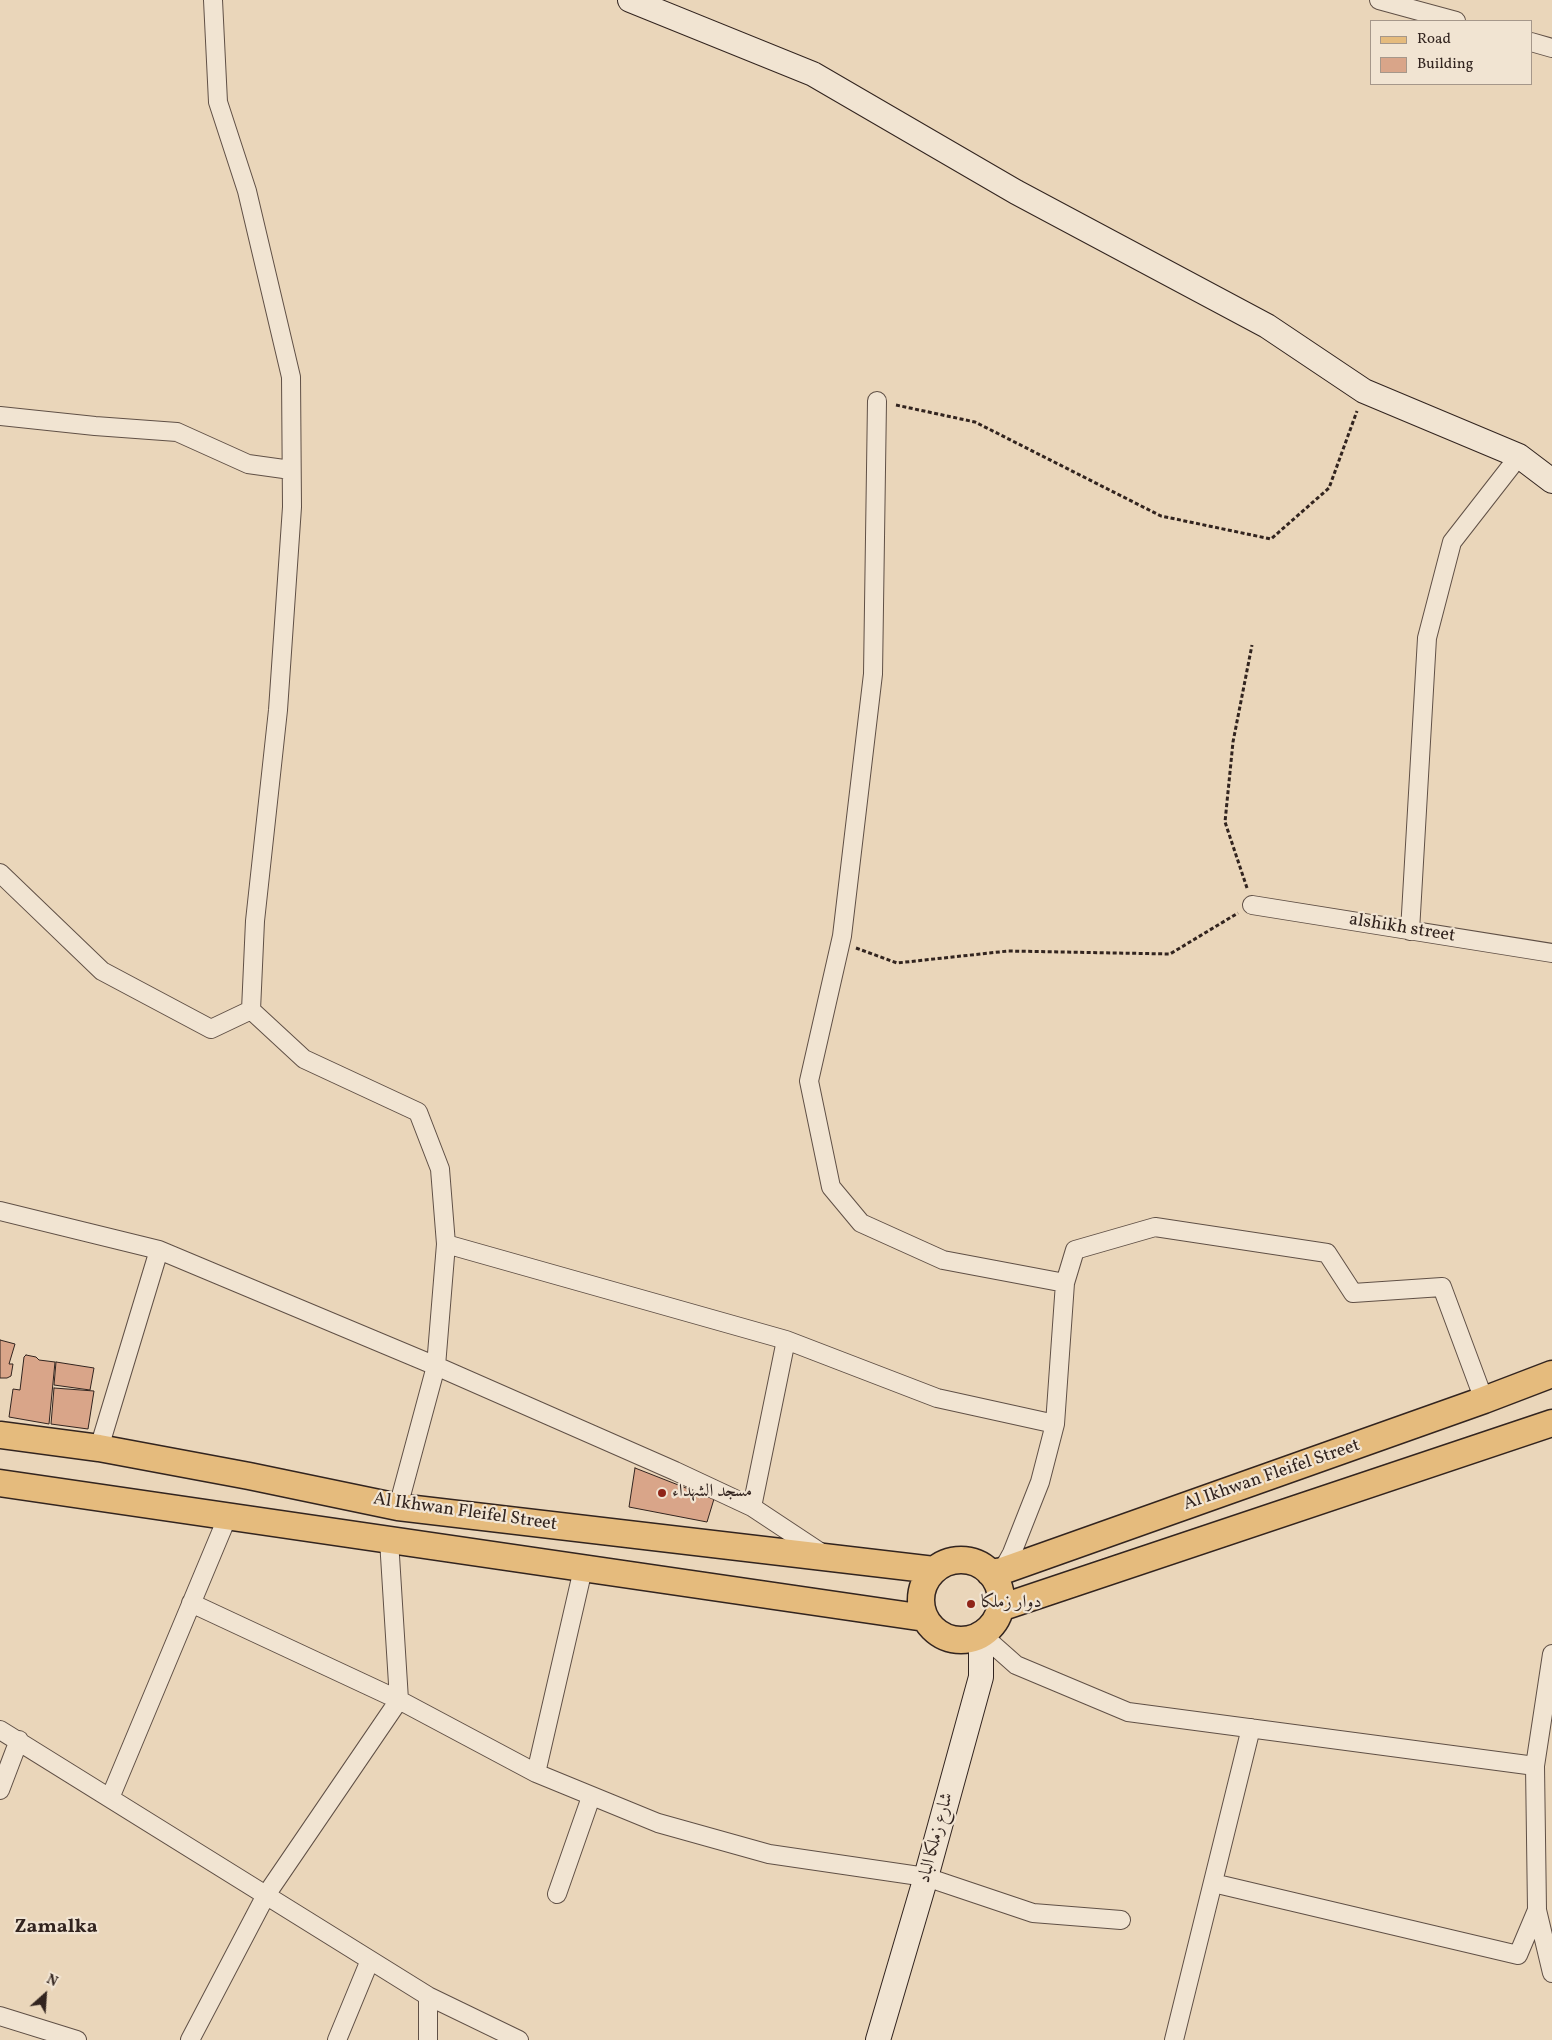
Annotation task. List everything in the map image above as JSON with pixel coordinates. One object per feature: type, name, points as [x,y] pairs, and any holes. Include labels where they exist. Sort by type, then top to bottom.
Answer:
[{"type":"main road","name":"Al Ikhwan Fleifel Street","points":[[996,1572],[1484,1400],[1552,1374]]},
{"type":"main road","points":[[1000,1608],[1552,1423]]},
{"type":"main road","name":"Al Ikhwan Fleifel Street","points":[[0,1435],[99,1448],[249,1476],[398,1507],[934,1570]]},
{"type":"main road","name":"Al Ikhwan Fleifel Street","points":[[0,1483],[227,1518],[925,1618]]},
{"type":"main road","points":[[956,1560],[969,1561],[996,1572],[1000,1608],[990,1627],[972,1639],[950,1639],[931,1627],[925,1618],[921,1606],[921,1593],[926,1580],[934,1570],[956,1560]]},
{"type":"street","points":[[212,0],[218,102],[247,191],[291,376],[292,507],[279,700],[255,921],[251,1010],[304,1059],[418,1112],[440,1169],[446,1244],[436,1366],[398,1507]]},
{"type":"street","points":[[630,0],[813,74],[1016,192],[1267,326],[1364,391],[1519,456],[1552,481]]},
{"type":"street","points":[[1379,0],[1452,20]]},
{"type":"street","points":[[1532,42],[1552,48]]},
{"type":"street","points":[[878,401],[873,674],[841,942],[809,1081],[831,1187],[861,1223],[943,1260],[1065,1283]]},
{"type":"street","points":[[0,416],[177,432],[248,464],[292,470]]},
{"type":"street","points":[[1410,931],[1427,638],[1452,542],[1519,456]]},
{"type":"street","points":[[0,873],[102,971],[211,1029],[251,1010]]},
{"type":"street","name":"alshikh street","points":[[1252,904],[1552,953]]},
{"type":"street","points":[[0,1211],[158,1250],[436,1366],[752,1507],[826,1557]]},
{"type":"street","points":[[996,1572],[1012,1553],[1040,1482],[1055,1424],[1065,1283],[1075,1250],[1154,1227],[1327,1253],[1353,1293],[1442,1287],[1484,1400]]},
{"type":"street","points":[[446,1244],[786,1340],[937,1398],[1055,1424]]},
{"type":"street","points":[[99,1448],[158,1250]]},
{"type":"street","points":[[752,1507],[786,1340]]},
{"type":"street","points":[[110,1798],[227,1518]]},
{"type":"street","points":[[190,2040],[266,1895],[399,1700],[389,1540]]},
{"type":"street","points":[[536,1773],[583,1569]]},
{"type":"street","points":[[191,1603],[399,1700],[536,1773],[658,1823],[769,1854],[926,1877],[1033,1913],[1121,1920]]},
{"type":"street","points":[[981,1634],[1016,1665],[1128,1712],[1535,1766]]},
{"type":"street","name":"شارع زملكا الباد","points":[[878,2040],[926,1877],[981,1677],[981,1634]]},
{"type":"street","points":[[1552,1654],[1535,1766],[1537,1910],[1552,1973]]},
{"type":"street","points":[[1174,2040],[1251,1728]]},
{"type":"street","points":[[0,1730],[19,1740],[428,1996],[519,2040]]},
{"type":"street","points":[[0,1790],[19,1740]]},
{"type":"street","points":[[557,1894],[591,1797]]},
{"type":"street","points":[[1213,1883],[1518,1955],[1537,1910]]},
{"type":"street","points":[[337,2040],[370,1960]]},
{"type":"street","points":[[428,1996],[428,2040]]},
{"type":"street","points":[[0,2016],[76,2040]]},
{"type":"path","points":[[878,401],[975,422],[1161,516],[1271,539],[1329,488],[1364,391]]},
{"type":"path","points":[[841,942],[898,963],[1008,951],[1170,954],[1252,904],[1225,822],[1233,742],[1252,645]]},
{"type":"building","points":[[0,1340],[15,1344],[9,1364],[13,1364],[11,1376],[7,1378],[0,1378]]},
{"type":"building","points":[[26,1355],[36,1357],[39,1360],[55,1362],[49,1424],[9,1417],[13,1389],[20,1390],[24,1357]]},
{"type":"building","points":[[56,1362],[94,1368],[90,1390],[54,1385]]},
{"type":"building","points":[[54,1388],[94,1391],[88,1429],[51,1424]]},
{"type":"building","points":[[635,1468],[714,1499],[707,1522],[629,1507]]},
{"type":"place","name":"مسجد الشهداء","points":[[662,1493]]},
{"type":"place","name":"دوار زملكا","points":[[971,1604]]},
{"type":"district","name":"Zamalka","points":[[56,1928]]}]
